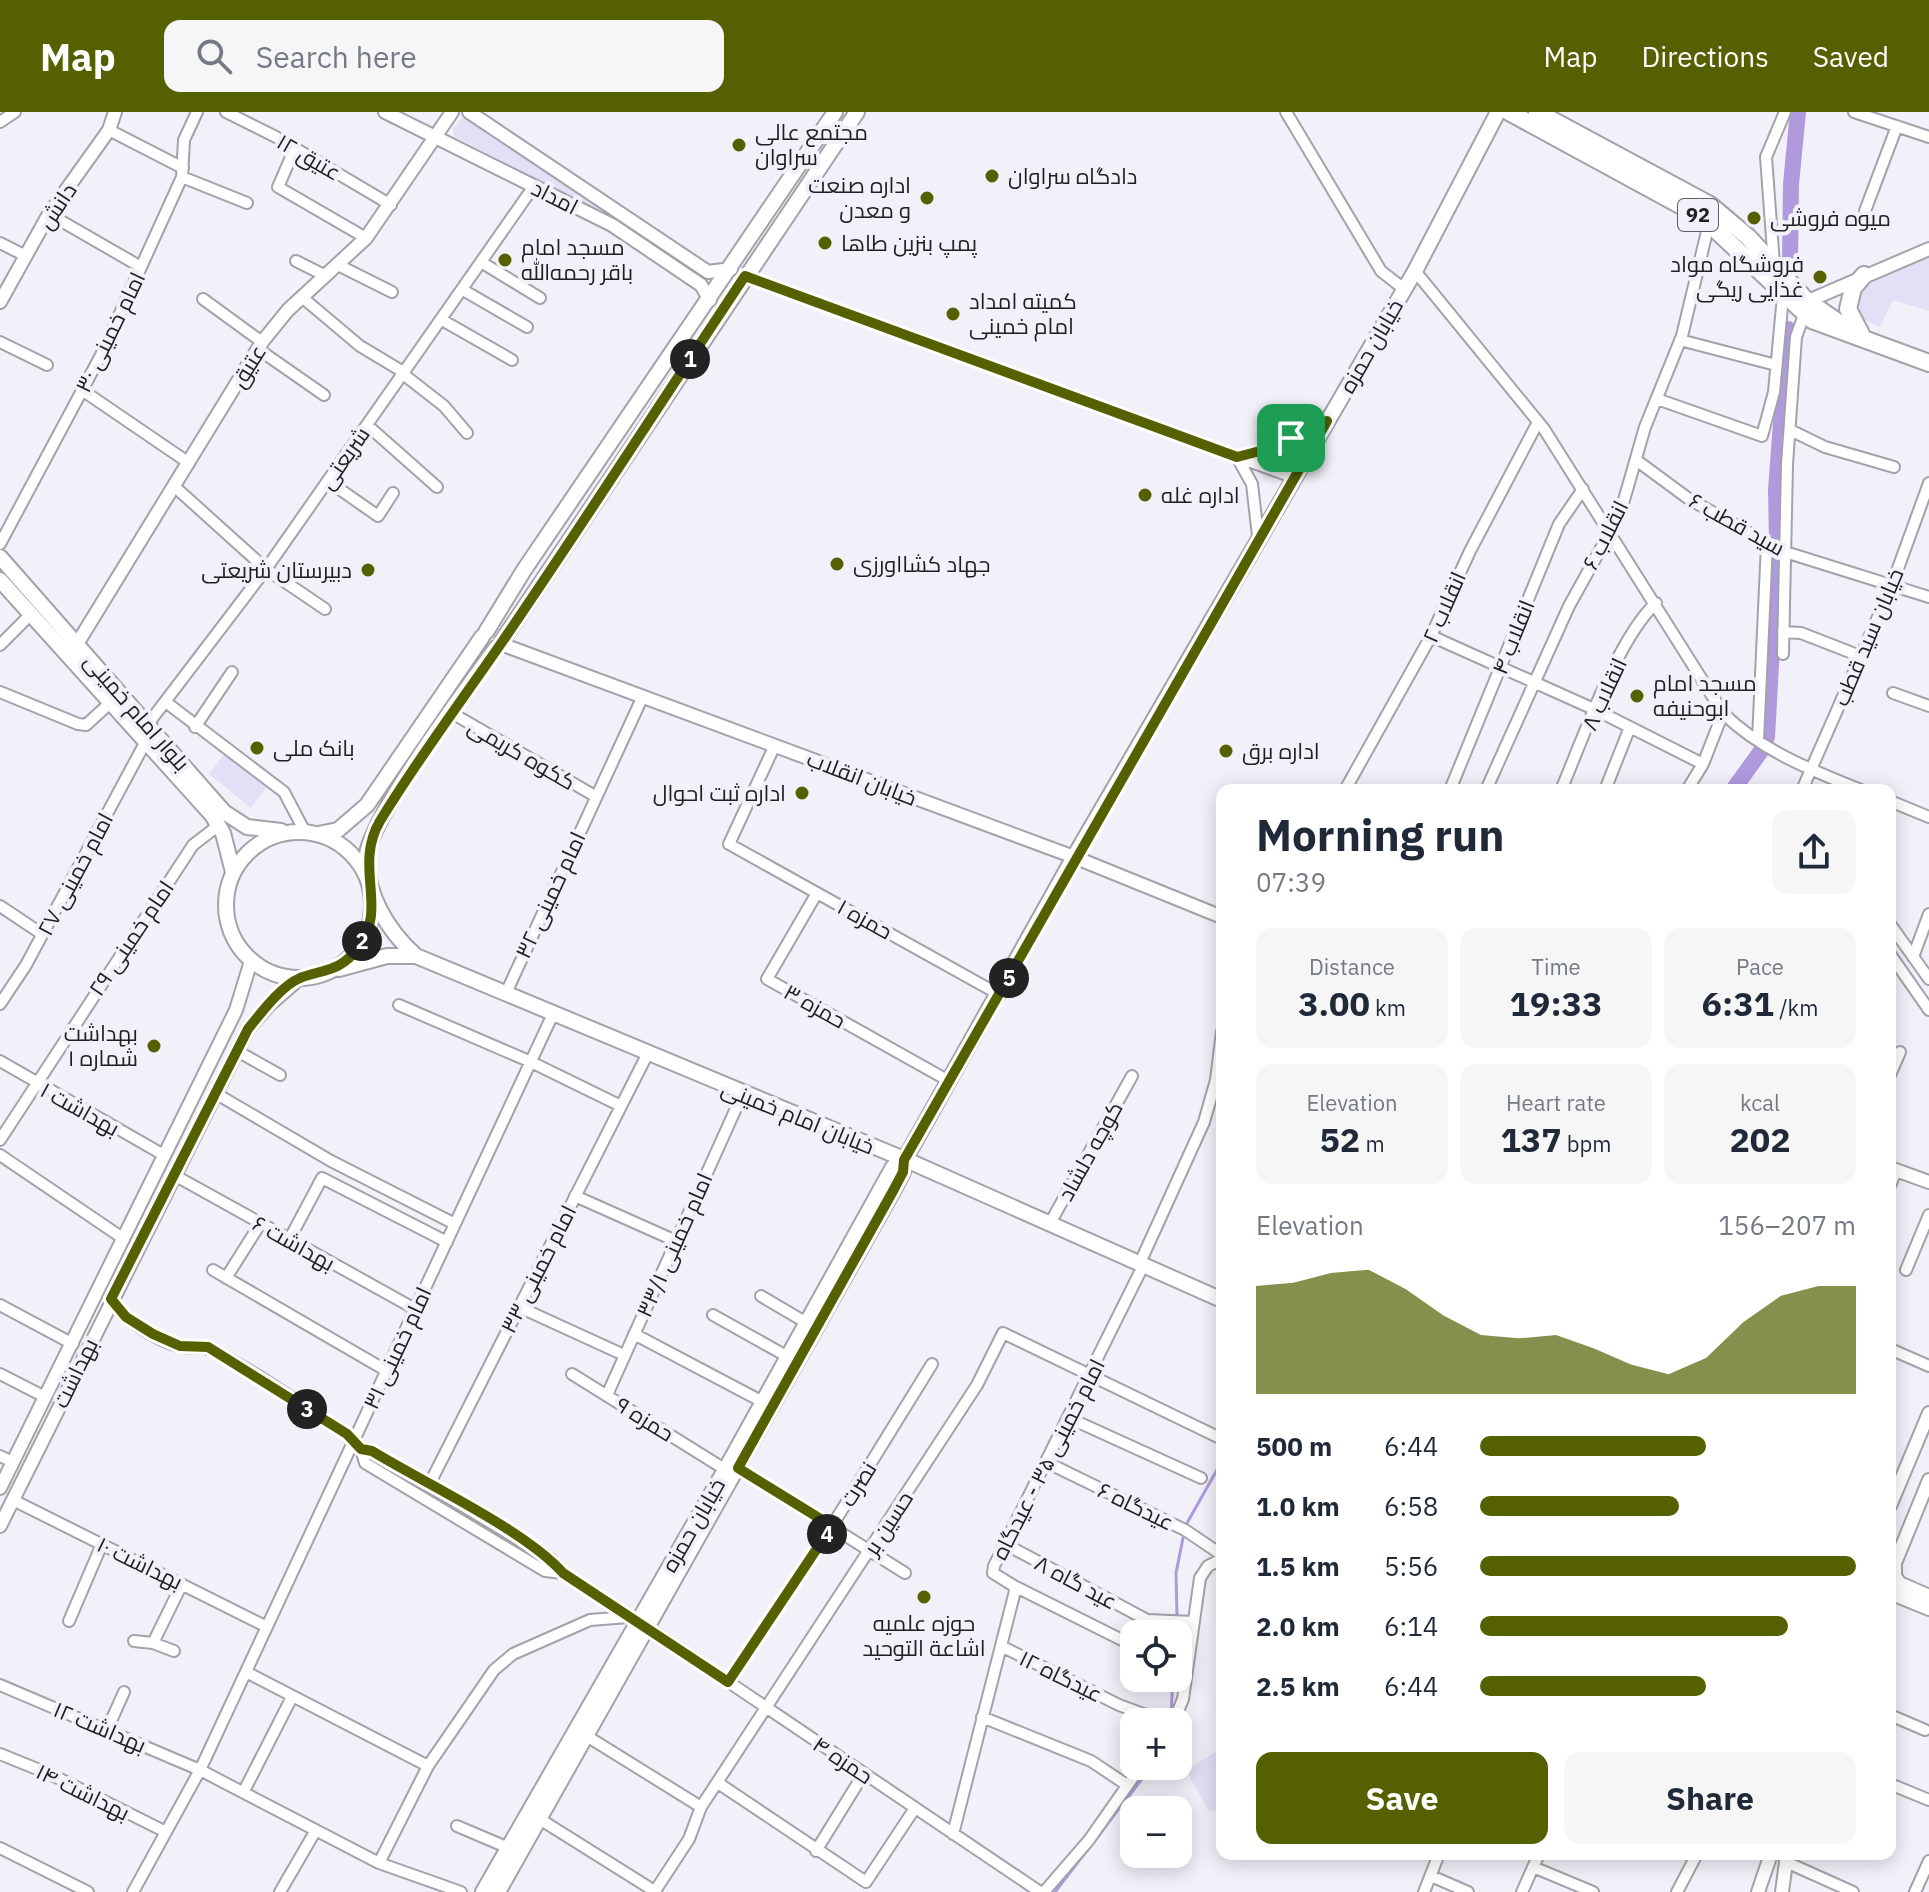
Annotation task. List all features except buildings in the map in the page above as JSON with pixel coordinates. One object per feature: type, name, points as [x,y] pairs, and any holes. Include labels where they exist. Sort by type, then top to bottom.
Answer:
[{"type":"main road","points":[[325,973],[344,963],[365,935],[372,909],[367,851],[372,838],[450,712],[500,644],[738,273],[835,112]]},
{"type":"main road","points":[[416,956],[372,958],[300,978],[282,976],[251,961],[235,942],[227,920],[226,896],[233,872],[248,852],[268,838],[338,830],[361,813],[710,300],[738,273],[857,112]]},
{"type":"main road","name":"خیابان حمزه","points":[[483,1892],[728,1466],[893,1191],[903,1172],[904,1160],[1000,995],[1074,857],[1415,271],[1498,112]]},
{"type":"main road","name":"92","points":[[1509,112],[1709,223],[1783,296],[1802,308],[1866,341],[1929,363]]},
{"type":"main road","name":"92","points":[[1537,112],[1710,205],[1729,219],[1774,267],[1802,308]]},
{"type":"main road","points":[[1864,275],[1853,288],[1848,309],[1866,341]]},
{"type":"main road","name":"بلوار امام خمینی","points":[[0,557],[111,702],[219,825],[233,872]]},
{"type":"main road","name":"بلوار امام خمینی","points":[[0,580],[30,615],[72,649],[148,724],[236,823],[255,830],[305,833]]},
{"type":"main road","points":[[484,635],[495,631],[500,644]]},
{"type":"main road","points":[[305,833],[351,854],[392,931],[416,956]]},
{"type":"main road","name":"خیابان امام خمینی","points":[[416,956],[742,1095],[904,1160],[1216,1297]]},
{"type":"main road","name":"خیابان حمزه","points":[[728,1466],[893,1167],[904,1160]]},
{"type":"main road","points":[[1896,1580],[1929,1597]]},
{"type":"main road","points":[[1896,1581],[1929,1608]]},
{"type":"main road","name":"خیابان حمزه","points":[[498,1892],[585,1735],[637,1622]]},
{"type":"street","points":[[0,122],[15,112]]},
{"type":"street","name":"دانش","points":[[0,302],[49,214],[109,130],[115,112]]},
{"type":"street","name":"امام خمینی ۳۰","points":[[0,544],[82,390],[141,267],[183,173],[184,140],[197,112]]},
{"type":"street","name":"عتیق ۱۲","points":[[226,112],[295,148],[391,205]]},
{"type":"street","name":"امداد","points":[[385,112],[600,220],[701,285],[710,300]]},
{"type":"street","name":"عتیق","points":[[72,649],[260,345],[303,298],[366,238],[452,112]]},
{"type":"street","name":"امداد","points":[[469,112],[608,208],[708,272],[738,273],[1295,478]]},
{"type":"street","points":[[1286,112],[1381,271],[1404,289]]},
{"type":"street","points":[[1774,267],[1766,157],[1785,112]]},
{"type":"street","points":[[1854,112],[1929,137]]},
{"type":"street","points":[[1865,211],[1897,126]]},
{"type":"street","points":[[109,130],[183,173],[247,203]]},
{"type":"street","points":[[295,148],[278,187],[366,238]]},
{"type":"street","name":"شریعتی","points":[[148,724],[266,569],[534,186]]},
{"type":"street","points":[[600,220],[608,208]]},
{"type":"street","points":[[49,214],[141,267]]},
{"type":"street","name":"انقلاب ۶","points":[[1489,784],[1534,681],[1620,514],[1657,399],[1680,340],[1709,223]]},
{"type":"street","points":[[0,243],[26,256]]},
{"type":"street","points":[[1783,654],[1790,430],[1796,337],[1802,308],[1864,275],[1929,249]]},
{"type":"street","points":[[296,261],[326,276]]},
{"type":"street","points":[[481,262],[540,298]]},
{"type":"street","points":[[338,265],[392,292]]},
{"type":"street","points":[[1415,271],[1538,422],[1610,530],[1723,713],[1737,728],[1810,770],[1846,784]]},
{"type":"street","points":[[463,290],[527,327]]},
{"type":"street","points":[[1657,399],[1762,436],[1774,392],[1783,296]]},
{"type":"street","points":[[303,298],[360,346],[404,374],[444,406],[467,433]]},
{"type":"street","points":[[203,299],[324,395]]},
{"type":"street","points":[[442,320],[512,360]]},
{"type":"street","points":[[1680,340],[1776,365]]},
{"type":"street","points":[[0,342],[47,365]]},
{"type":"street","points":[[82,390],[189,463]]},
{"type":"street","points":[[1257,545],[1258,511],[1252,484],[1237,457],[1264,450],[1327,421]]},
{"type":"street","name":"انقلاب ۲","points":[[1348,784],[1431,636],[1464,562],[1538,422]]},
{"type":"street","points":[[367,425],[437,487]]},
{"type":"street","points":[[1790,430],[1825,447],[1894,467]]},
{"type":"street","name":"سید قطب ۶","points":[[1636,460],[1689,499],[1767,544],[1929,597]]},
{"type":"street","points":[[328,481],[378,516],[393,493]]},
{"type":"street","name":"خیابان سید قطب","points":[[1804,784],[1892,585],[1929,483]]},
{"type":"street","points":[[175,487],[266,569],[325,609]]},
{"type":"street","name":"انقلاب ۴","points":[[1453,784],[1559,524],[1583,489]]},
{"type":"street","points":[[1758,740],[1767,544]]},
{"type":"street","name":"انقلاب ۸","points":[[1564,784],[1644,614],[1656,603]]},
{"type":"street","points":[[0,645],[30,615]]},
{"type":"street","points":[[1783,632],[1801,633],[1860,656]]},
{"type":"street","points":[[1431,636],[1596,710],[1703,764]]},
{"type":"street","name":"خیابان انقلاب","points":[[500,644],[1074,857],[1216,915]]},
{"type":"street","points":[[195,727],[232,672]]},
{"type":"street","points":[[0,692],[86,725],[111,702]]},
{"type":"street","points":[[1893,693],[1929,706]]},
{"type":"street","name":"امام خمینی ۳۲","points":[[506,993],[643,696]]},
{"type":"street","points":[[167,703],[284,792],[305,833]]},
{"type":"street","name":"ککوه کریمی","points":[[450,712],[595,796]]},
{"type":"street","points":[[1691,784],[1703,764],[1723,713]]},
{"type":"street","points":[[1607,784],[1630,727]]},
{"type":"street","name":"امام خمینی ۲۷","points":[[0,1004],[42,934],[146,741]]},
{"type":"street","name":"حمزه ۱","points":[[775,745],[729,844],[1000,995]]},
{"type":"street","points":[[1896,803],[1929,817]]},
{"type":"street","name":"امام خمینی ۲۹","points":[[0,1140],[193,845],[219,825]]},
{"type":"street","name":"حمزه ۳","points":[[817,893],[767,979],[949,1081]]},
{"type":"street","points":[[0,906],[42,934]]},
{"type":"street","points":[[1913,957],[1929,914]]},
{"type":"street","points":[[1896,933],[1929,979]]},
{"type":"street","name":"بهداشت","points":[[0,1488],[123,1241],[162,1154],[236,1010],[251,961]]},
{"type":"street","points":[[1896,963],[1929,1010]]},
{"type":"street","name":"بهداشت","points":[[0,1526],[237,1051],[257,1017],[300,978]]},
{"type":"street","points":[[399,1005],[531,1062],[621,1106]]},
{"type":"street","name":"امام خمینی ۳۱","points":[[133,1892],[200,1770],[357,1445],[415,1309],[553,1014]]},
{"type":"street","points":[[237,1051],[280,1075]]},
{"type":"street","points":[[1896,1061],[1900,1052]]},
{"type":"street","name":"امام خمینی ۳۳","points":[[429,1485],[648,1053]]},
{"type":"street","name":"بهداشت ۱","points":[[0,1061],[34,1084],[162,1154]]},
{"type":"street","name":"امام خمینی ۳۵ - عیدگاه","points":[[953,1834],[1014,1586],[993,1573],[1090,1377],[1141,1265],[1211,1101],[1216,1070]]},
{"type":"street","name":"کوچه دلشاد","points":[[1049,1225],[1132,1076]]},
{"type":"street","points":[[201,1078],[331,1161],[455,1224]]},
{"type":"street","name":"امام خمینی ۳۳/۱","points":[[607,1395],[742,1095]]},
{"type":"street","points":[[0,1155],[135,1251]]},
{"type":"street","points":[[1896,1170],[1929,1182]]},
{"type":"street","name":"بهداشت ۶","points":[[174,1175],[415,1309]]},
{"type":"street","points":[[289,1240],[322,1178],[447,1242]]},
{"type":"street","points":[[575,1196],[676,1241]]},
{"type":"street","points":[[1906,1270],[1929,1215]]},
{"type":"street","points":[[226,1278],[260,1224]]},
{"type":"street","points":[[213,1270],[387,1371]]},
{"type":"street","points":[[761,1296],[800,1319]]},
{"type":"street","points":[[111,1299],[126,1317],[153,1334],[180,1346],[208,1347],[357,1445],[372,1451],[551,1559],[563,1573]]},
{"type":"street","points":[[0,1305],[73,1344]]},
{"type":"street","points":[[519,1307],[624,1355]]},
{"type":"street","points":[[713,1315],[781,1353]]},
{"type":"street","name":"حسین بر","points":[[655,1892],[689,1839],[701,1807],[977,1385],[1003,1333],[1090,1377]]},
{"type":"street","points":[[634,1334],[763,1402]]},
{"type":"street","points":[[1896,1352],[1929,1366]]},
{"type":"street","name":"نصرت","points":[[728,1682],[832,1526],[932,1364]]},
{"type":"street","points":[[0,1374],[45,1397]]},
{"type":"street","name":"حمزه ۹","points":[[572,1374],[832,1526],[905,1573]]},
{"type":"street","points":[[1090,1377],[1216,1436]]},
{"type":"street","points":[[1896,1492],[1929,1413]]},
{"type":"street","points":[[1069,1418],[1201,1478]]},
{"type":"street","points":[[357,1445],[365,1463],[545,1571],[563,1573]]},
{"type":"street","points":[[0,1456],[13,1462]]},
{"type":"street","name":"عیدگاه ۶","points":[[1046,1462],[1185,1530],[1216,1553]]},
{"type":"street","points":[[1896,1571],[1928,1487]]},
{"type":"street","name":"بهداشت ۱۰","points":[[13,1500],[267,1627]]},
{"type":"street","points":[[69,1621],[102,1544]]},
{"type":"street","name":"عید گاه ۸","points":[[1005,1544],[1147,1620],[1194,1622]]},
{"type":"street","points":[[1192,1630],[1200,1578],[1216,1561]]},
{"type":"street","name":"حمزه ۴","points":[[563,1573],[1042,1892]]},
{"type":"street","points":[[153,1643],[182,1584]]},
{"type":"street","points":[[1014,1586],[1120,1639]]},
{"type":"street","points":[[379,1863],[428,1766],[494,1670],[513,1654],[590,1620],[637,1622]]},
{"type":"street","points":[[134,1641],[153,1643],[174,1651]]},
{"type":"street","name":"عیدگاه ۱۲","points":[[1001,1646],[1127,1708]]},
{"type":"street","points":[[246,1672],[428,1766]]},
{"type":"street","name":"بهداشت ۱۲","points":[[0,1685],[200,1770],[316,1830]]},
{"type":"street","points":[[107,1730],[124,1692]]},
{"type":"street","points":[[244,1791],[292,1697]]},
{"type":"street","points":[[982,1717],[1091,1761],[1127,1785]]},
{"type":"street","points":[[1896,1718],[1925,1730]]},
{"type":"street","points":[[585,1735],[701,1807]]},
{"type":"street","name":"بهداشت ۱۴","points":[[0,1754],[52,1775],[166,1832]]},
{"type":"street","points":[[816,1851],[864,1773]]},
{"type":"street","points":[[1042,1892],[1089,1840],[1131,1780]]},
{"type":"street","points":[[718,1783],[866,1882],[915,1808]]},
{"type":"street","points":[[1896,1786],[1929,1800]]},
{"type":"street","points":[[538,1818],[655,1892]]},
{"type":"street","points":[[457,1826],[504,1846]]},
{"type":"street","points":[[280,1892],[316,1830],[379,1863],[461,1892]]},
{"type":"street","points":[[0,1848],[88,1892]]},
{"type":"street","points":[[1424,1892],[1437,1860]]},
{"type":"street","points":[[1522,1892],[1536,1860]]},
{"type":"street","points":[[1677,1892],[1694,1860]]},
{"type":"street","points":[[1758,1892],[1770,1860]]},
{"type":"street","points":[[1782,1892],[1787,1860]]},
{"type":"street","points":[[1791,1860],[1853,1892]]},
{"type":"street","points":[[1915,1892],[1929,1862]]},
{"type":"street","points":[[1533,1867],[1593,1892]]},
{"type":"street","points":[[1431,1876],[1468,1892]]},
{"type":"shaded area","points":[[465,114],[600,206],[596,210],[454,136],[453,129]]},
{"type":"shaded area","points":[[1929,258],[1929,311],[1893,300],[1880,327],[1855,315],[1857,289]]},
{"type":"shaded area","points":[[226,752],[268,786],[251,808],[209,774]]},
{"type":"shaded area","points":[[1216,1752],[1216,1811],[1208,1810],[1192,1780],[1192,1766]]},
{"type":"waterway","points":[[1790,263],[1791,184],[1798,112]]},
{"type":"waterway","points":[[1777,541],[1776,490],[1788,329]]},
{"type":"waterway","points":[[1767,737],[1777,557]]},
{"type":"waterway","points":[[1737,784],[1761,751]]},
{"type":"waterway","points":[[1187,1523],[1216,1472]]},
{"type":"waterway","points":[[1177,1617],[1176,1573],[1183,1538]]},
{"type":"waterway","points":[[1171,1708],[1172,1692]]},
{"type":"waterway","points":[[1055,1892],[1141,1780]]},
{"type":"place","name":"مجتمع عالی سراوان","points":[[739,145]]},
{"type":"place","name":"دادگاه سراوان","points":[[992,176]]},
{"type":"place","name":"اداره صنعت و معدن","points":[[927,198]]},
{"type":"place","name":"میوه فروشی","points":[[1754,218]]},
{"type":"place","name":"پمپ بنزین طاها","points":[[825,243]]},
{"type":"place","name":"مسجد امام باقر رحمه‌الله","points":[[505,260]]},
{"type":"place","name":"فروشگاه مواد غذایی ریگی","points":[[1820,277]]},
{"type":"place","name":"کمیته امداد امام خمینی","points":[[953,314]]},
{"type":"place","name":"اداره غله","points":[[1145,495]]},
{"type":"place","name":"جهاد کشااورزی","points":[[837,564]]},
{"type":"place","name":"دبیرستان شریعتی","points":[[368,570]]},
{"type":"place","name":"مسجد امام ابوحنیفه","points":[[1637,696]]},
{"type":"place","name":"بانک ملی","points":[[257,748]]},
{"type":"place","name":"اداره برق","points":[[1226,751]]},
{"type":"place","name":"اداره ثبت احوال","points":[[802,793]]},
{"type":"place","name":"بهداشت شماره ۱","points":[[154,1046]]},
{"type":"place","name":"حوزه علمیه اشاعة التوحید","points":[[924,1597]]},
{"type":"route","points":[[745,276],[1237,457],[1251,455],[1291,438],[1327,421],[1232,590],[1074,857],[1000,995],[904,1160],[903,1172],[893,1191],[738,1468],[832,1526],[728,1682],[563,1573],[551,1559],[372,1451],[361,1449],[347,1434],[231,1360],[208,1347],[180,1346],[153,1334],[118,1309],[111,1299],[248,1029],[268,1006],[300,978],[325,973],[344,963],[358,948],[368,929],[372,909],[367,851],[380,822],[450,712],[499,646],[745,276]]}]
